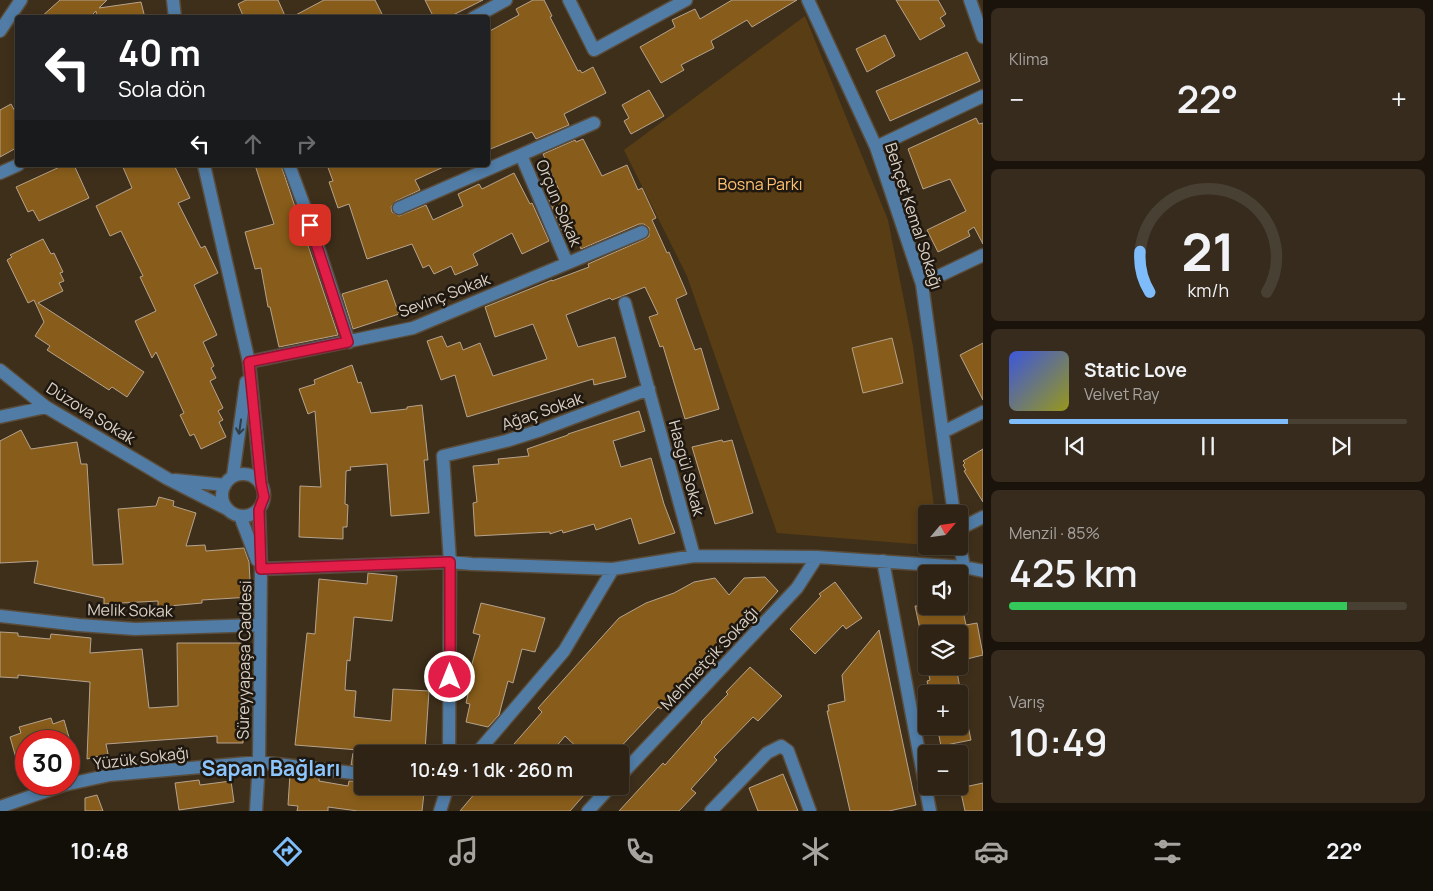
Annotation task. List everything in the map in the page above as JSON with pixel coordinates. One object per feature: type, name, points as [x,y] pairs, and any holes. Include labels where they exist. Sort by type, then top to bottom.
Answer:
[{"type":"street","points":[[0,31],[21,0]]},
{"type":"street","points":[[173,0],[176,15]]},
{"type":"street","points":[[478,15],[506,0]]},
{"type":"street","points":[[569,0],[594,50],[686,0]]},
{"type":"street","name":"Behçet Kemal Sokağı","points":[[808,0],[876,147],[922,284],[953,505]]},
{"type":"street","points":[[970,0],[983,37]]},
{"type":"street","points":[[876,147],[983,96]]},
{"type":"street","points":[[399,208],[594,124]]},
{"type":"street","name":"Orçun Sokak","points":[[521,155],[567,263]]},
{"type":"street","points":[[0,173],[15,166]]},
{"type":"street","points":[[204,167],[249,362],[264,497],[259,510],[253,514],[240,516]]},
{"type":"street","points":[[290,167],[305,208],[348,342]]},
{"type":"street","name":"Sevinç Sokak","points":[[249,362],[412,328],[642,232]]},
{"type":"street","points":[[922,284],[983,255]]},
{"type":"street","name":"Hasgül Sokak","points":[[625,303],[694,556]]},
{"type":"street","points":[[249,362],[229,480],[222,497],[228,509],[240,516],[261,569],[450,562],[613,569],[694,556],[817,557],[937,565]]},
{"type":"street","name":"Düzova Sokak","points":[[0,370],[46,407],[168,479],[228,509]]},
{"type":"street","name":"Ağaç Sokak","points":[[450,562],[444,456],[506,441],[541,430],[649,389]]},
{"type":"street","points":[[0,416],[46,407]]},
{"type":"street","points":[[943,432],[983,412]]},
{"type":"street","points":[[168,479],[229,480],[239,474],[251,475],[261,483]]},
{"type":"street","name":"Süreyyapaşa Caddesi","points":[[256,811],[259,762],[261,569],[259,510]]},
{"type":"street","points":[[968,526],[983,518]]},
{"type":"street","name":"Mehmetçik Sokağı","points":[[629,766],[796,588],[817,557]]},
{"type":"street","points":[[883,561],[930,811]]},
{"type":"street","points":[[449,745],[450,562]]},
{"type":"street","points":[[968,568],[983,571]]},
{"type":"street","points":[[484,745],[564,651],[613,569]]},
{"type":"street","name":"Melik Sokak","points":[[0,616],[135,629],[260,625]]},
{"type":"street","points":[[711,811],[767,753],[780,746],[788,751],[810,811]]},
{"type":"street","name":"Yüzük Sokağı","points":[[0,807],[64,785],[110,775],[259,762],[354,773]]},
{"type":"street","points":[[440,811],[445,795]]},
{"type":"street","points":[[588,811],[603,795]]},
{"type":"green space","name":"Bosna Parkı","points":[[805,16],[888,220],[913,346],[934,505],[918,505],[918,544],[777,533],[687,276],[624,150]]},
{"type":"building","points":[[60,0],[107,0],[99,8],[141,2],[144,15],[97,15],[96,11],[92,15],[43,15]]},
{"type":"building","points":[[246,0],[278,0],[285,15],[243,15],[238,4]]},
{"type":"building","points":[[324,0],[375,0],[382,15],[296,15]]},
{"type":"building","points":[[425,0],[483,0],[453,15],[432,15]]},
{"type":"building","points":[[533,0],[544,0],[552,16],[550,17],[578,71],[580,70],[582,73],[593,67],[606,93],[564,114],[569,125],[536,139],[532,132],[490,149],[490,31],[519,15],[516,9]]},
{"type":"building","points":[[732,0],[797,0],[752,27],[747,20],[711,41],[714,48],[681,65],[684,70],[661,83],[640,47],[675,27],[672,20],[695,9],[700,19]]},
{"type":"building","points":[[896,0],[938,0],[946,14],[940,18],[945,26],[920,40]]},
{"type":"building","points":[[885,35],[895,56],[867,72],[856,49]]},
{"type":"building","points":[[967,52],[980,81],[890,121],[876,91]]},
{"type":"building","points":[[649,90],[664,116],[631,134],[624,121],[629,118],[622,105]]},
{"type":"building","points":[[11,104],[15,111],[15,149],[0,157],[0,110]]},
{"type":"building","points":[[976,118],[979,124],[983,123],[983,244],[974,227],[968,231],[970,236],[938,252],[927,230],[966,211],[950,179],[923,189],[908,149]]},
{"type":"building","points":[[583,139],[602,176],[627,165],[638,190],[642,188],[656,218],[652,220],[667,253],[669,252],[687,294],[676,299],[695,350],[701,348],[719,409],[685,419],[663,346],[660,347],[649,317],[658,314],[645,287],[566,315],[578,347],[615,337],[626,377],[594,385],[593,379],[467,417],[455,375],[441,380],[427,341],[442,336],[447,347],[460,342],[463,350],[480,343],[493,376],[547,359],[533,324],[495,337],[485,307],[589,267],[588,264],[649,236],[649,228],[644,224],[639,224],[581,249],[573,231],[564,235],[547,195],[559,190],[543,154],[575,140],[576,142]]},
{"type":"building","points":[[60,167],[75,167],[89,198],[39,221],[33,210],[28,212],[16,187]]},
{"type":"building","points":[[123,167],[175,167],[190,198],[178,203],[201,248],[205,246],[218,273],[194,285],[217,335],[203,342],[214,366],[211,368],[216,378],[210,381],[223,408],[218,411],[223,420],[219,422],[226,437],[201,449],[194,434],[190,436],[180,415],[184,413],[156,352],[152,358],[135,321],[156,311],[140,277],[143,276],[121,231],[110,236],[96,206],[132,188]]},
{"type":"building","points":[[256,167],[282,167],[338,335],[279,347],[270,307],[268,307],[261,268],[255,269],[245,232],[274,224]]},
{"type":"building","points":[[328,167],[444,167],[415,180],[420,190],[396,201],[391,207],[392,212],[399,216],[426,205],[433,220],[463,206],[458,194],[479,184],[482,189],[514,173],[530,204],[532,203],[549,241],[522,254],[512,233],[473,254],[478,265],[455,275],[451,266],[434,274],[429,265],[423,268],[412,244],[367,259],[349,204],[338,208],[329,182],[333,181]]},
{"type":"building","points":[[43,239],[51,254],[54,253],[63,272],[60,273],[64,281],[59,283],[63,291],[38,303],[144,372],[127,397],[112,387],[109,390],[47,350],[50,346],[35,336],[44,322],[34,300],[28,303],[7,260],[12,257],[10,255]]},
{"type":"building","points":[[387,280],[399,314],[353,329],[342,294]]},
{"type":"building","points":[[892,338],[903,383],[863,393],[852,348]]},
{"type":"building","points":[[983,343],[983,400],[960,355]]},
{"type":"building","points":[[352,365],[358,383],[361,382],[371,413],[407,409],[407,407],[422,405],[428,460],[424,460],[429,513],[391,516],[387,464],[350,467],[351,470],[346,471],[345,504],[348,505],[347,527],[343,527],[343,539],[299,537],[300,486],[321,487],[315,411],[308,414],[299,389],[315,384],[314,380]]},
{"type":"building","points":[[639,411],[645,431],[613,441],[621,467],[651,458],[664,504],[675,533],[639,544],[631,518],[596,530],[594,524],[563,533],[562,530],[550,534],[550,532],[475,536],[473,503],[477,502],[473,466],[499,464],[498,459],[529,456],[527,449]]},
{"type":"building","points":[[21,430],[31,449],[77,442],[81,464],[87,464],[93,565],[123,564],[118,509],[156,506],[159,497],[174,501],[173,506],[196,513],[186,546],[205,545],[206,551],[244,548],[249,562],[251,597],[202,600],[202,603],[158,607],[158,601],[104,604],[104,598],[34,583],[38,561],[0,563],[0,441]]},
{"type":"building","points":[[722,440],[723,442],[732,440],[753,513],[715,524],[692,447]]},
{"type":"building","points":[[983,449],[983,502],[964,471],[966,470],[963,461]]},
{"type":"building","points":[[368,573],[397,576],[392,621],[354,617],[350,661],[347,660],[345,690],[356,691],[354,717],[391,721],[393,689],[429,691],[425,745],[354,745],[354,750],[295,745],[307,633],[315,634],[319,579],[367,584]]},
{"type":"building","points":[[765,577],[778,591],[754,618],[750,613],[713,653],[716,656],[693,681],[690,678],[661,709],[658,707],[622,745],[574,745],[565,736],[558,745],[514,744],[542,712],[538,708],[619,618],[646,603],[674,593],[694,582],[715,578],[729,595],[744,578]]},
{"type":"building","points":[[835,582],[862,618],[846,629],[843,625],[815,654],[790,629],[821,596],[819,594]]},
{"type":"building","points":[[481,603],[545,618],[535,652],[522,649],[513,683],[508,681],[499,715],[488,727],[466,722],[470,704],[466,703],[473,672],[470,671],[480,635],[473,633]]},
{"type":"building","points":[[915,606],[918,606],[918,615],[964,615],[966,625],[919,625]]},
{"type":"building","points":[[977,623],[983,655],[968,659],[968,625],[966,625]]},
{"type":"building","points":[[879,630],[916,805],[889,811],[850,811],[827,711],[829,711],[828,705],[845,701],[842,675]]},
{"type":"building","points":[[0,632],[18,633],[18,636],[50,639],[51,634],[91,638],[90,653],[142,649],[149,708],[178,706],[177,643],[245,643],[243,743],[217,743],[217,736],[106,744],[108,754],[87,759],[90,682],[18,675],[18,678],[0,677]]},
{"type":"building","points":[[750,667],[782,696],[758,721],[753,717],[714,757],[717,760],[691,789],[696,793],[679,811],[619,811],[663,763],[665,765],[701,722],[728,694],[726,692]]},
{"type":"building","points":[[929,675],[958,675],[959,685],[928,685],[927,681],[930,680]]},
{"type":"building","points":[[51,718],[53,724],[64,720],[67,730],[20,730],[19,727]]},
{"type":"building","points":[[968,726],[971,740],[941,745],[939,735],[968,735]]},
{"type":"building","points":[[15,735],[15,754],[10,737]]},
{"type":"building","points":[[353,753],[354,753],[354,765],[351,765]]},
{"type":"building","points":[[290,774],[319,778],[319,781],[348,786],[349,781],[354,781],[354,795],[424,795],[422,811],[358,811],[328,807],[328,811],[297,811],[298,806],[288,805]]},
{"type":"building","points":[[783,774],[798,811],[758,811],[749,788]]},
{"type":"building","points":[[199,780],[200,785],[231,781],[234,802],[179,810],[175,783]]},
{"type":"building","points":[[983,783],[983,811],[965,811],[962,795],[968,795],[968,786]]},
{"type":"building","points":[[97,795],[103,811],[85,811],[85,798]]},
{"type":"building","points":[[473,795],[584,795],[570,811],[460,811]]},
{"type":"district","name":"Sapan Bağları","points":[[271,769]]},
{"type":"route","points":[[310,225],[348,342],[249,362],[261,483],[264,490],[263,503],[259,510],[261,569],[450,562],[450,677]]}]
